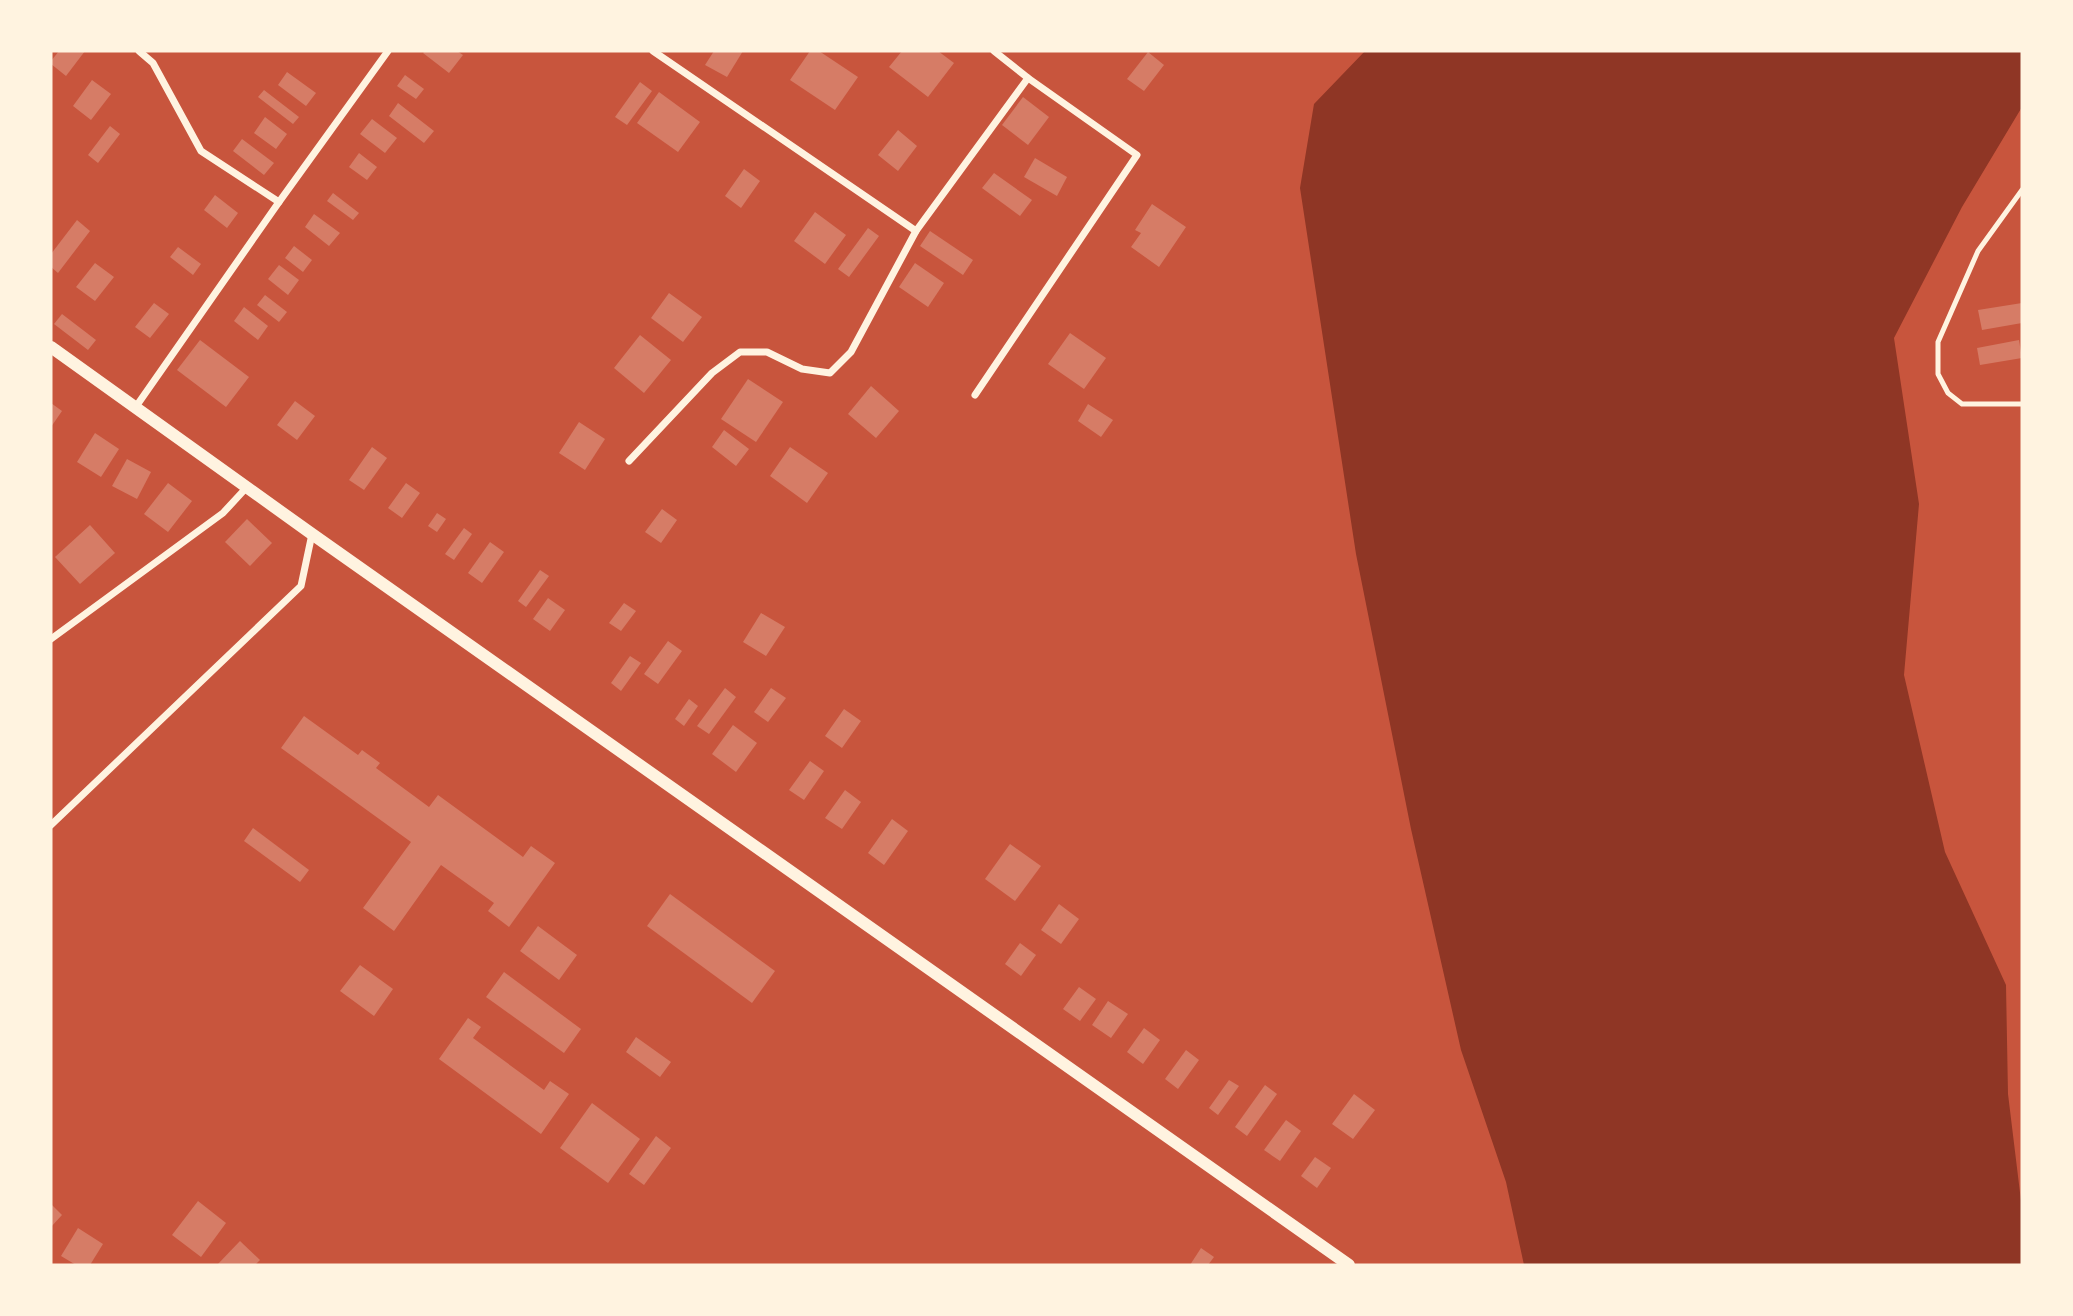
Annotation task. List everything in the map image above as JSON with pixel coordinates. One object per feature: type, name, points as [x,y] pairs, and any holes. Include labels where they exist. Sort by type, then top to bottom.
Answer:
[{"type":"street","points":[[139,51],[153,62],[201,151],[279,202]]},
{"type":"street","points":[[135,408],[388,51]]},
{"type":"street","points":[[653,51],[915,231]]},
{"type":"street","points":[[975,395],[1137,155],[994,51]]},
{"type":"street","points":[[629,461],[712,373],[740,352],[767,352],[802,369],[830,373],[851,352],[915,231],[1028,78]]},
{"type":"street","points":[[51,347],[1349,1265]]},
{"type":"street","points":[[51,639],[223,513],[247,487]]},
{"type":"street","points":[[51,825],[301,586],[312,534]]},
{"type":"lane","points":[[2022,190],[1979,251],[1938,342],[1938,374],[1948,393],[1962,404],[2022,404]]},
{"type":"shaded area","points":[[1365,51],[2022,51],[2022,107],[1962,207],[1894,338],[1919,504],[1904,675],[1945,852],[2006,985],[2008,1094],[2022,1209],[2022,1265],[1524,1265],[1506,1182],[1461,1050],[1411,829],[1356,554],[1300,188],[1314,104]]},
{"type":"building","points":[[59,51],[85,51],[66,76],[51,64]]},
{"type":"building","points":[[457,51],[463,55],[449,73],[423,53]]},
{"type":"building","points":[[714,51],[743,51],[727,77],[705,65]]},
{"type":"building","points":[[810,51],[819,51],[858,77],[835,110],[790,80]]},
{"type":"building","points":[[902,51],[938,51],[954,63],[928,97],[889,67]]},
{"type":"building","points":[[1148,52],[1164,65],[1144,91],[1127,79]]},
{"type":"building","points":[[287,72],[316,93],[306,106],[278,85]]},
{"type":"building","points":[[405,75],[424,89],[416,99],[397,86]]},
{"type":"building","points":[[92,80],[111,94],[91,120],[73,106]]},
{"type":"building","points":[[640,82],[652,91],[627,125],[615,117]]},
{"type":"building","points":[[264,90],[299,117],[293,124],[258,97]]},
{"type":"building","points":[[659,92],[700,122],[678,152],[637,123]]},
{"type":"building","points":[[1023,97],[1049,117],[1028,145],[1002,125]]},
{"type":"building","points":[[398,103],[434,131],[424,143],[389,116]]},
{"type":"building","points":[[265,117],[287,134],[276,149],[254,133]]},
{"type":"building","points":[[372,119],[397,138],[385,153],[360,134]]},
{"type":"building","points":[[110,126],[120,134],[98,163],[88,155]]},
{"type":"building","points":[[898,130],[917,146],[898,171],[878,155]]},
{"type":"building","points":[[242,139],[274,163],[264,175],[233,151]]},
{"type":"building","points":[[359,153],[377,167],[367,180],[349,167]]},
{"type":"building","points":[[1035,158],[1067,177],[1057,196],[1024,177]]},
{"type":"building","points":[[744,169],[760,181],[741,208],[725,196]]},
{"type":"building","points":[[994,173],[1032,200],[1020,216],[982,188]]},
{"type":"building","points":[[333,193],[359,213],[353,220],[327,201]]},
{"type":"building","points":[[215,195],[238,213],[227,228],[204,210]]},
{"type":"building","points":[[1152,204],[1186,227],[1159,267],[1131,247],[1141,233],[1135,230]]},
{"type":"building","points":[[815,212],[846,235],[825,264],[794,241]]},
{"type":"building","points":[[314,214],[340,233],[329,246],[305,227]]},
{"type":"building","points":[[77,220],[90,231],[58,273],[51,267],[51,254]]},
{"type":"building","points":[[868,228],[879,236],[849,277],[838,269]]},
{"type":"building","points":[[930,231],[973,260],[963,275],[920,246]]},
{"type":"building","points":[[294,246],[312,260],[303,272],[285,258]]},
{"type":"building","points":[[178,247],[201,264],[193,275],[170,257]]},
{"type":"building","points":[[95,263],[114,277],[95,301],[76,287]]},
{"type":"building","points":[[915,263],[944,283],[928,307],[899,287]]},
{"type":"building","points":[[279,265],[299,280],[288,295],[268,279]]},
{"type":"building","points":[[669,293],[702,317],[683,342],[651,318]]},
{"type":"building","points":[[265,295],[287,312],[279,322],[257,305]]},
{"type":"building","points":[[154,303],[169,314],[150,338],[135,327]]},
{"type":"building","points":[[2022,303],[2022,323],[1982,330],[1978,310]]},
{"type":"building","points":[[244,307],[268,326],[258,340],[234,321]]},
{"type":"building","points":[[62,314],[96,340],[88,350],[54,324]]},
{"type":"building","points":[[1070,333],[1106,358],[1084,389],[1048,364]]},
{"type":"building","points":[[640,335],[671,360],[644,393],[614,368]]},
{"type":"building","points":[[200,340],[249,377],[226,407],[177,370]]},
{"type":"building","points":[[2019,340],[2022,358],[1980,365],[1977,348]]},
{"type":"building","points":[[748,379],[783,402],[756,442],[721,419]]},
{"type":"building","points":[[871,386],[899,411],[876,438],[848,414]]},
{"type":"building","points":[[295,401],[315,416],[297,440],[277,425]]},
{"type":"building","points":[[51,403],[62,411],[51,427]]},
{"type":"building","points":[[1088,404],[1113,420],[1101,437],[1078,421]]},
{"type":"building","points":[[579,422],[605,439],[585,470],[559,453]]},
{"type":"building","points":[[724,430],[749,449],[736,466],[712,447]]},
{"type":"building","points":[[95,433],[119,449],[101,477],[77,462]]},
{"type":"building","points":[[372,447],[387,458],[364,490],[349,480]]},
{"type":"building","points":[[790,447],[828,473],[807,503],[770,476]]},
{"type":"building","points":[[127,459],[151,472],[137,499],[112,486]]},
{"type":"building","points":[[168,483],[192,501],[168,532],[144,514]]},
{"type":"building","points":[[406,483],[420,493],[402,518],[388,508]]},
{"type":"building","points":[[662,509],[677,520],[661,543],[645,532]]},
{"type":"building","points":[[437,513],[446,519],[437,532],[428,526]]},
{"type":"building","points":[[247,519],[272,543],[250,566],[225,542]]},
{"type":"building","points":[[90,525],[115,553],[80,584],[55,557]]},
{"type":"building","points":[[464,528],[472,534],[454,560],[445,554]]},
{"type":"building","points":[[490,542],[504,552],[482,583],[468,573]]},
{"type":"building","points":[[540,570],[549,576],[526,607],[518,601]]},
{"type":"building","points":[[548,598],[565,610],[550,631],[533,619]]},
{"type":"building","points":[[624,603],[636,611],[621,631],[609,623]]},
{"type":"building","points":[[761,613],[785,627],[766,656],[743,642]]},
{"type":"building","points":[[668,641],[682,651],[658,684],[644,674]]},
{"type":"building","points":[[630,656],[641,663],[621,691],[611,683]]},
{"type":"building","points":[[725,688],[736,697],[709,734],[697,726]]},
{"type":"building","points":[[771,688],[786,698],[768,722],[754,712]]},
{"type":"building","points":[[689,699],[698,706],[684,726],[675,719]]},
{"type":"building","points":[[844,709],[861,721],[842,748],[825,736]]},
{"type":"building","points":[[304,716],[358,755],[362,750],[380,763],[376,768],[429,807],[438,795],[523,857],[531,846],[555,863],[509,927],[488,911],[494,903],[441,865],[394,931],[363,908],[411,842],[281,748]]},
{"type":"building","points":[[733,725],[757,743],[736,772],[712,754]]},
{"type":"building","points":[[810,761],[824,771],[804,800],[789,790]]},
{"type":"building","points":[[845,790],[861,802],[842,829],[825,818]]},
{"type":"building","points":[[892,819],[908,831],[884,865],[868,853]]},
{"type":"building","points":[[253,828],[309,870],[300,882],[244,841]]},
{"type":"building","points":[[1010,844],[1041,866],[1015,901],[985,879]]},
{"type":"building","points":[[670,894],[775,971],[752,1003],[647,926]]},
{"type":"building","points":[[1059,904],[1079,919],[1061,944],[1041,930]]},
{"type":"building","points":[[538,926],[577,955],[559,980],[520,951]]},
{"type":"building","points":[[1020,943],[1036,955],[1021,976],[1005,964]]},
{"type":"building","points":[[360,965],[393,989],[374,1016],[340,991]]},
{"type":"building","points":[[504,972],[581,1029],[564,1053],[486,997]]},
{"type":"building","points":[[1079,987],[1096,999],[1080,1021],[1063,1009]]},
{"type":"building","points":[[1108,1001],[1128,1014],[1111,1038],[1092,1025]]},
{"type":"building","points":[[468,1018],[481,1027],[473,1038],[544,1090],[550,1081],[569,1094],[541,1134],[439,1059]]},
{"type":"building","points":[[1144,1028],[1160,1040],[1143,1064],[1127,1052]]},
{"type":"building","points":[[636,1037],[671,1062],[660,1077],[626,1052]]},
{"type":"building","points":[[1186,1050],[1199,1060],[1178,1089],[1165,1079]]},
{"type":"building","points":[[1229,1080],[1239,1086],[1218,1115],[1209,1108]]},
{"type":"building","points":[[1265,1085],[1277,1094],[1247,1136],[1235,1127]]},
{"type":"building","points":[[1354,1094],[1375,1110],[1353,1139],[1332,1124]]},
{"type":"building","points":[[592,1103],[640,1139],[608,1183],[560,1148]]},
{"type":"building","points":[[1286,1120],[1301,1131],[1280,1161],[1264,1150]]},
{"type":"building","points":[[656,1136],[671,1148],[644,1185],[629,1174]]},
{"type":"building","points":[[1315,1157],[1331,1168],[1317,1188],[1301,1176]]},
{"type":"building","points":[[198,1201],[226,1223],[201,1257],[172,1235]]},
{"type":"building","points":[[51,1204],[62,1215],[51,1227]]},
{"type":"building","points":[[78,1228],[103,1244],[90,1265],[76,1265],[61,1256]]},
{"type":"building","points":[[240,1241],[260,1260],[255,1265],[217,1265]]},
{"type":"building","points":[[1201,1248],[1214,1257],[1208,1265],[1190,1265]]}]
